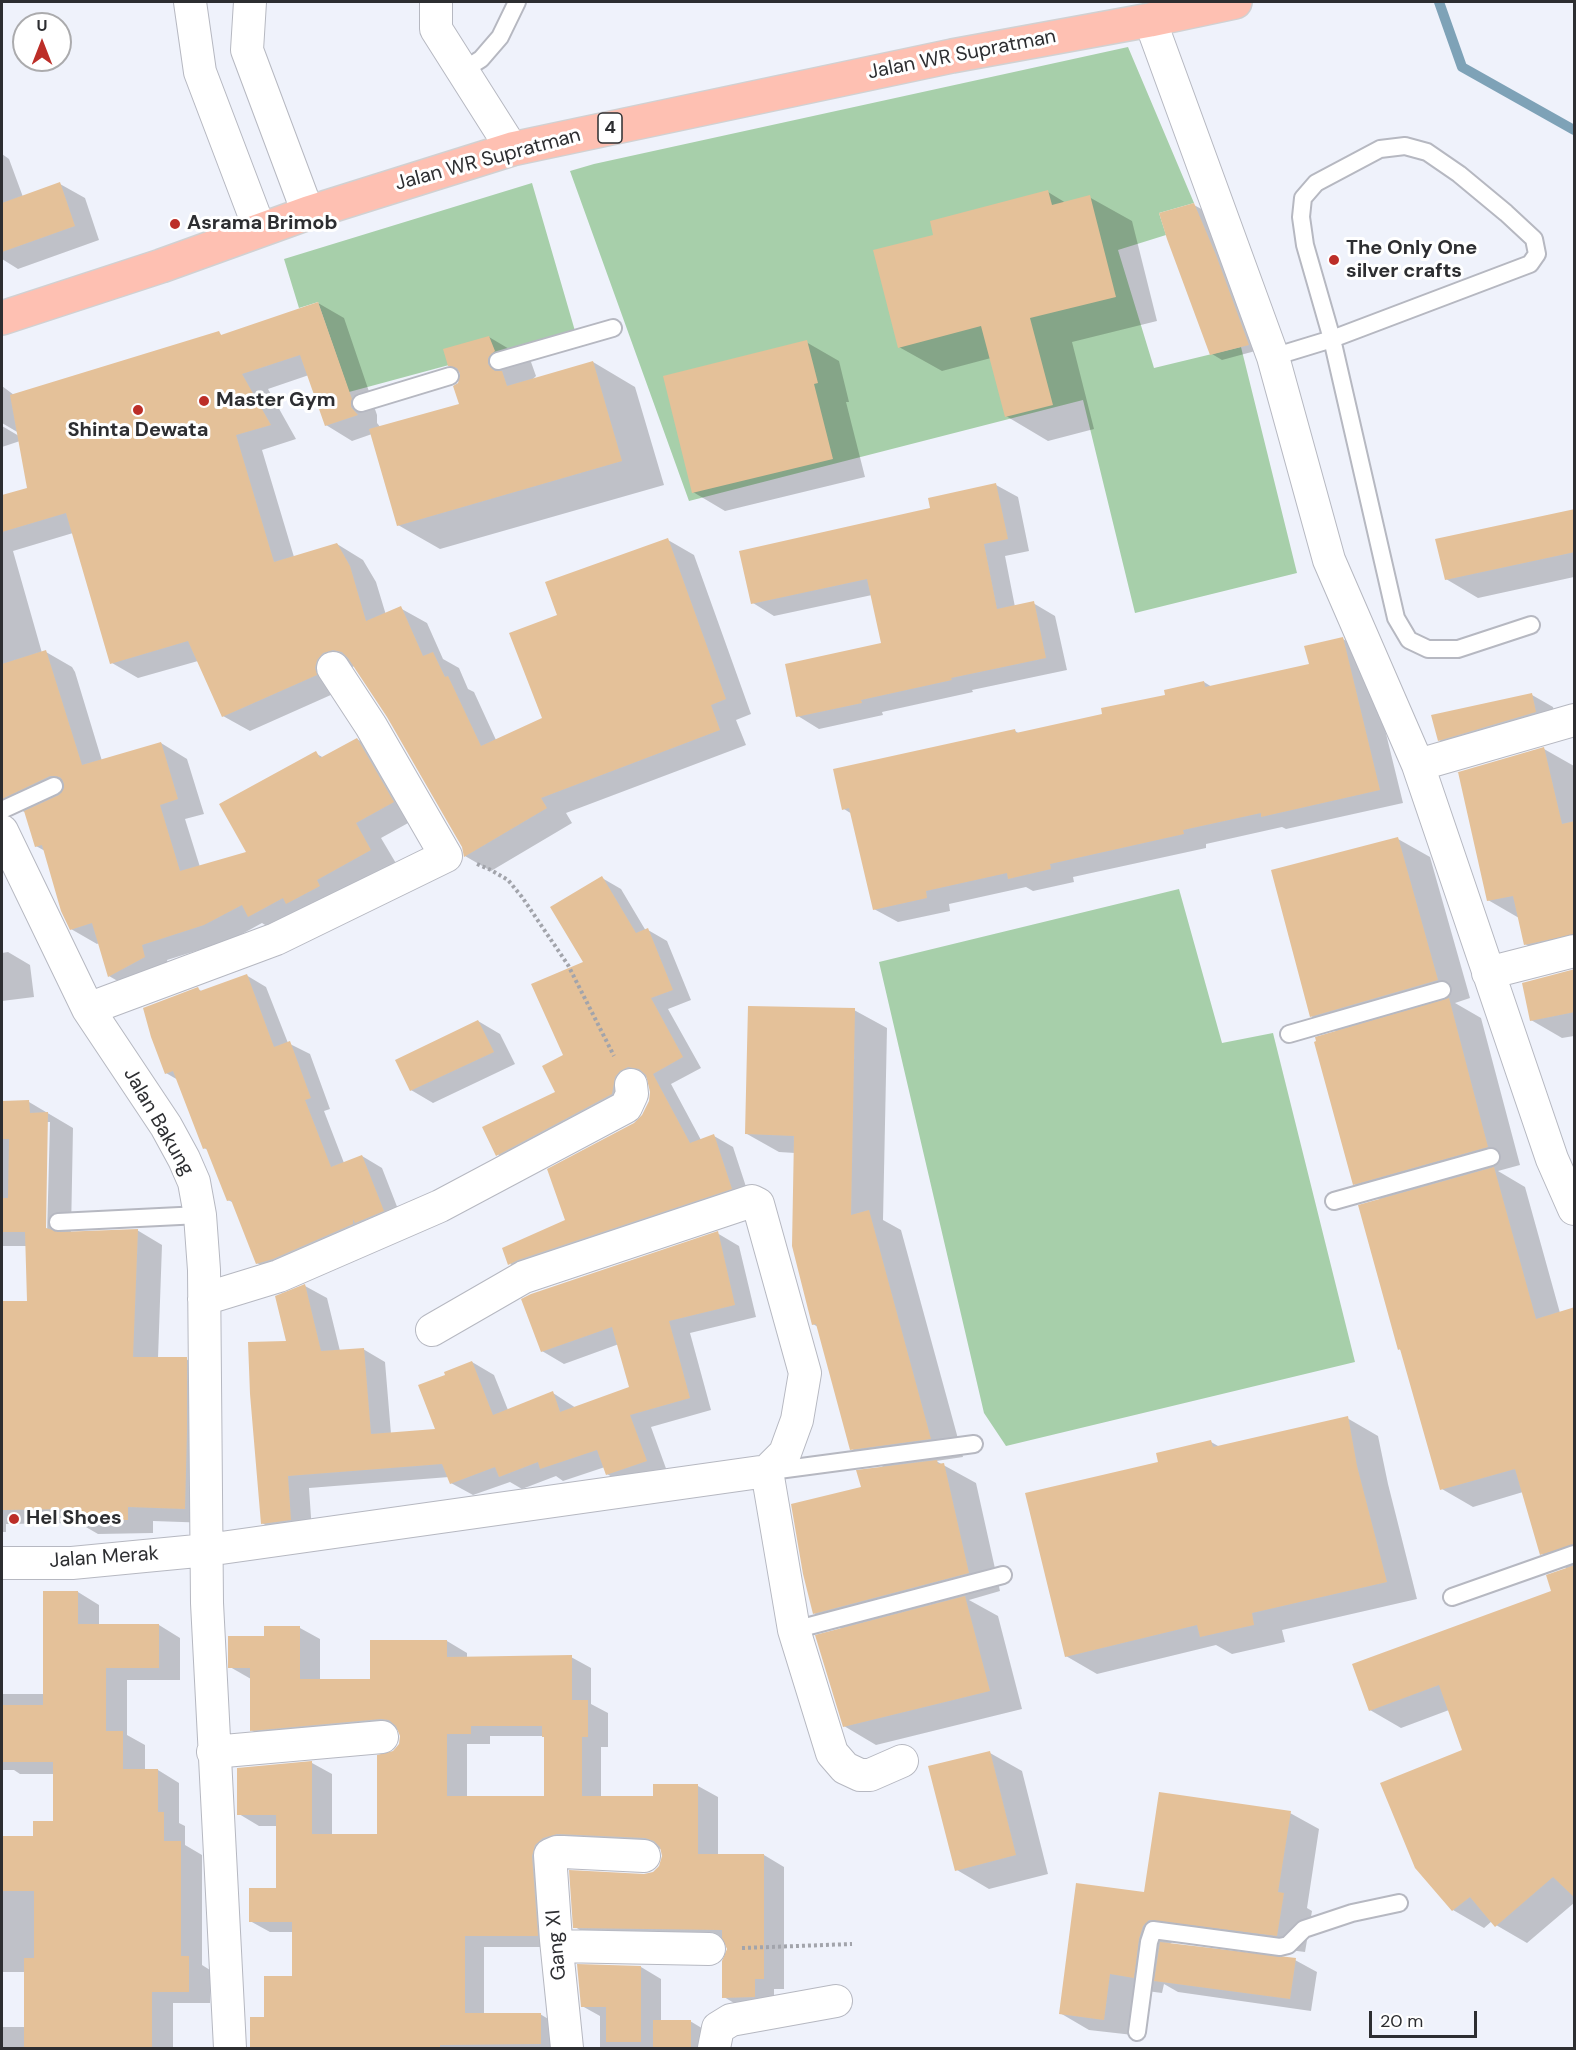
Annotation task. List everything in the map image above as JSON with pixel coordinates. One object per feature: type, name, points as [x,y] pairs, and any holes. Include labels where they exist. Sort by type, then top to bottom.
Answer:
[{"type":"highway","name":"Jalan WR Supratman","points":[[2,318],[83,293],[308,213],[512,149],[952,56],[1150,20],[1234,2]]},
{"type":"street","points":[[190,2],[200,72],[260,230]]},
{"type":"street","points":[[250,2],[247,50],[308,213]]},
{"type":"street","points":[[436,2],[436,29],[512,149]]},
{"type":"street","points":[[1150,20],[1273,357],[1329,560],[1418,765],[1488,973],[1563,1156],[1575,1209]]},
{"type":"street","points":[[88,1009],[276,939],[446,856],[371,726],[333,668]]},
{"type":"street","points":[[1418,765],[1575,720]]},
{"type":"street","name":"Jalan Bakung","points":[[2,831],[88,1009],[166,1126],[194,1182],[200,1215],[204,1270],[207,1603],[230,2049]]},
{"type":"street","points":[[1488,973],[1575,951]]},
{"type":"street","points":[[204,1299],[287,1273],[440,1206],[626,1107],[632,1094],[631,1085]]},
{"type":"street","points":[[432,1330],[524,1276],[752,1201],[758,1204],[805,1373],[797,1420],[785,1453],[767,1471],[794,1630],[832,1753],[845,1768],[860,1775],[870,1775],[902,1761]]},
{"type":"street","name":"Jalan Merak","points":[[2,1563],[72,1563],[207,1550],[767,1471]]},
{"type":"street","points":[[213,1752],[382,1737]]},
{"type":"street","name":"Gang XI","points":[[567,2049],[550,1858],[553,1853],[563,1852],[644,1856]]},
{"type":"street","points":[[558,1946],[708,1949]]},
{"type":"street","points":[[714,2049],[718,2028],[731,2020],[836,2001]]},
{"type":"lane","points":[[462,71],[481,59],[500,38],[517,2]]},
{"type":"lane","points":[[1273,357],[1332,339],[1530,264],[1537,254],[1534,239],[1459,174],[1427,152],[1405,146],[1380,149],[1316,183],[1303,198],[1301,217],[1305,245],[1332,339],[1396,618],[1409,640],[1428,649],[1458,649],[1531,625]]},
{"type":"lane","points":[[498,361],[613,328]]},
{"type":"lane","points":[[361,402],[450,376]]},
{"type":"lane","points":[[2,810],[54,786]]},
{"type":"lane","points":[[1289,1034],[1442,990]]},
{"type":"lane","points":[[1334,1201],[1491,1157]]},
{"type":"lane","points":[[58,1222],[200,1215]]},
{"type":"lane","points":[[767,1471],[974,1444]]},
{"type":"lane","points":[[1452,1597],[1575,1554]]},
{"type":"lane","points":[[794,1630],[1003,1575]]},
{"type":"lane","points":[[1137,2032],[1149,1942],[1153,1930],[1280,1947],[1288,1945],[1304,1929],[1352,1913],[1399,1903]]},
{"type":"path","points":[[446,856],[492,870],[508,880],[522,897],[568,965],[598,1027],[631,1085]]},
{"type":"path","points":[[708,1949],[852,1944]]},
{"type":"green space","points":[[1128,47],[1194,203],[1159,213],[1166,235],[1118,250],[1154,368],[1241,347],[1297,573],[1135,613],[1083,400],[689,501],[570,171]]},
{"type":"green space","points":[[532,183],[575,331],[349,392],[318,302],[299,308],[284,259]]},
{"type":"green space","points":[[1179,889],[1222,1043],[1273,1033],[1355,1362],[1006,1446],[984,1413],[879,962]]},
{"type":"building","points":[[60,182],[75,226],[2,252],[2,203]]},
{"type":"building","points":[[1048,190],[1052,205],[1090,195],[1116,297],[1030,318],[1053,405],[1005,417],[981,326],[898,348],[873,250],[933,235],[930,221]]},
{"type":"building","points":[[1194,203],[1249,345],[1210,355],[1159,213]]},
{"type":"building","points":[[318,302],[352,399],[351,407],[358,415],[325,426],[300,355],[242,374],[271,425],[236,435],[274,562],[337,543],[350,566],[366,621],[401,606],[423,656],[433,652],[445,677],[448,676],[481,746],[542,718],[509,633],[557,615],[545,582],[668,538],[726,699],[711,705],[720,730],[541,798],[547,808],[464,857],[462,847],[387,717],[342,652],[333,650],[323,653],[317,660],[315,668],[317,675],[222,717],[188,641],[110,664],[66,513],[2,532],[2,495],[27,488],[10,395],[219,331],[221,335]]},
{"type":"building","points":[[489,336],[495,351],[488,358],[488,364],[495,371],[502,371],[507,386],[593,361],[622,461],[397,526],[369,429],[459,404],[453,386],[458,383],[460,374],[457,368],[448,366],[443,349]]},
{"type":"building","points":[[807,340],[818,383],[814,384],[833,459],[692,493],[663,376]]},
{"type":"building","points":[[996,483],[1008,539],[984,544],[997,609],[1034,601],[1046,658],[951,678],[952,680],[861,700],[862,703],[796,717],[785,664],[881,643],[867,579],[751,604],[739,551],[930,508],[928,498]]},
{"type":"building","points":[[1575,509],[1575,552],[1445,580],[1435,539]]},
{"type":"building","points":[[1343,637],[1380,790],[1261,817],[1261,813],[1183,830],[1184,834],[1050,864],[1051,869],[1008,879],[1007,873],[926,891],[927,898],[873,910],[849,808],[842,810],[833,769],[1015,729],[1016,733],[1102,714],[1101,708],[1165,695],[1164,690],[1204,681],[1205,687],[1309,664],[1304,646]]},
{"type":"building","points":[[46,650],[82,765],[161,742],[178,799],[160,805],[180,871],[246,852],[219,804],[316,751],[320,758],[357,738],[394,802],[356,823],[371,850],[317,880],[320,886],[286,904],[283,898],[248,917],[242,905],[204,925],[142,945],[145,957],[108,977],[92,923],[70,930],[61,911],[42,845],[35,847],[24,811],[59,795],[64,788],[63,781],[60,777],[50,776],[2,799],[2,664]]},
{"type":"building","points":[[1532,693],[1536,712],[1438,741],[1431,715]]},
{"type":"building","points":[[1544,747],[1562,824],[1575,821],[1575,934],[1524,945],[1513,896],[1487,901],[1458,772]]},
{"type":"building","points":[[1398,837],[1438,980],[1310,1017],[1271,870]]},
{"type":"building","points":[[602,876],[636,933],[648,928],[673,990],[651,998],[683,1057],[653,1074],[690,1143],[714,1134],[732,1189],[508,1265],[502,1248],[565,1220],[547,1169],[634,1123],[642,1115],[649,1101],[650,1092],[646,1075],[639,1069],[628,1067],[615,1077],[612,1094],[496,1156],[482,1127],[555,1092],[542,1066],[563,1055],[531,984],[583,962],[550,907]]},
{"type":"building","points":[[1575,969],[1575,1012],[1530,1021],[1522,983]]},
{"type":"building","points":[[247,974],[274,1047],[290,1041],[311,1098],[305,1100],[331,1167],[362,1155],[384,1211],[355,1223],[353,1219],[353,1224],[273,1259],[256,1264],[231,1200],[227,1201],[206,1148],[203,1149],[173,1071],[165,1074],[143,1008],[198,987],[200,991]]},
{"type":"building","points":[[1449,998],[1488,1147],[1353,1185],[1314,1042],[1315,1037]]},
{"type":"building","points":[[748,1006],[855,1008],[851,1215],[869,1210],[931,1439],[850,1450],[816,1324],[812,1325],[792,1246],[794,1136],[745,1134]]},
{"type":"building","points":[[478,1020],[494,1052],[410,1091],[395,1060]]},
{"type":"building","points":[[29,1100],[30,1113],[48,1112],[46,1228],[59,1232],[138,1229],[133,1357],[187,1357],[185,1509],[128,1507],[128,1520],[72,1520],[72,1509],[2,1510],[2,1301],[27,1301],[25,1232],[2,1232],[2,1198],[8,1198],[9,1139],[2,1139],[2,1101]]},
{"type":"building","points":[[1494,1167],[1536,1319],[1575,1307],[1575,1544],[1540,1555],[1515,1469],[1440,1490],[1358,1205]]},
{"type":"building","points":[[718,1231],[735,1305],[669,1321],[690,1398],[630,1415],[647,1461],[606,1475],[597,1450],[540,1469],[538,1462],[499,1477],[495,1467],[450,1484],[442,1464],[288,1476],[291,1520],[261,1524],[248,1342],[286,1341],[275,1296],[305,1284],[321,1351],[364,1348],[371,1434],[435,1429],[418,1385],[445,1375],[444,1372],[472,1361],[493,1415],[553,1391],[560,1412],[629,1387],[612,1327],[541,1352],[521,1299]]},
{"type":"building","points":[[1348,1416],[1357,1466],[1387,1582],[1252,1613],[1254,1625],[1200,1637],[1197,1625],[1065,1657],[1025,1493],[1158,1462],[1156,1453],[1211,1440],[1213,1447]]},
{"type":"building","points":[[937,1460],[938,1464],[944,1463],[969,1573],[813,1614],[803,1574],[791,1504],[861,1487],[856,1470]]},
{"type":"building","points":[[1575,1565],[1575,1898],[1553,1877],[1495,1927],[1470,1897],[1452,1911],[1415,1868],[1380,1783],[1462,1750],[1439,1685],[1369,1711],[1352,1664],[1551,1591],[1546,1575]]},
{"type":"building","points":[[43,1591],[78,1591],[78,1624],[159,1624],[159,1668],[106,1668],[106,1731],[123,1731],[123,1769],[158,1769],[158,1812],[164,1812],[164,1841],[181,1841],[181,1956],[189,1956],[189,1992],[152,1992],[152,2048],[24,2049],[24,1958],[34,1958],[34,1891],[2,1891],[2,1836],[33,1836],[33,1821],[53,1821],[53,1762],[2,1762],[2,1705],[43,1705]]},
{"type":"building","points":[[965,1596],[990,1691],[843,1727],[815,1635]]},
{"type":"building","points":[[264,1626],[300,1626],[300,1679],[370,1679],[370,1640],[447,1640],[447,1657],[572,1655],[572,1700],[588,1700],[588,1737],[582,1737],[582,1796],[653,1796],[653,1784],[698,1784],[698,1854],[764,1854],[764,1979],[755,1979],[755,1997],[722,1998],[722,1961],[727,1949],[722,1938],[722,1930],[573,1928],[569,1870],[644,1874],[653,1872],[659,1866],[662,1856],[660,1847],[654,1841],[645,1838],[557,1834],[543,1838],[535,1845],[532,1856],[538,1936],[465,1936],[465,2013],[541,2013],[541,2044],[440,2045],[440,2049],[250,2049],[250,2017],[264,2017],[264,1976],[292,1976],[292,1922],[249,1922],[249,1888],[276,1888],[276,1815],[237,1815],[237,1768],[312,1761],[312,1834],[377,1834],[377,1755],[393,1751],[399,1744],[400,1736],[396,1726],[389,1720],[381,1719],[250,1731],[250,1668],[228,1668],[228,1636],[264,1636]],"holes":[[[471,1726],[542,1726],[544,1796],[447,1796],[447,1734],[471,1734]]]},
{"type":"building","points":[[990,1751],[1016,1855],[955,1871],[928,1766]]},
{"type":"building","points":[[1159,1792],[1291,1811],[1278,1892],[1284,1893],[1277,1936],[1149,1920],[1143,1926],[1139,1939],[1134,1978],[1110,1974],[1104,2020],[1059,2014],[1076,1883],[1144,1892]]},
{"type":"building","points":[[1160,1942],[1296,1958],[1290,1999],[1154,1981]]},
{"type":"building","points":[[577,1964],[641,1966],[641,2042],[606,2042],[606,2007],[581,2007]]},
{"type":"building","points":[[653,2020],[691,2020],[691,2049],[653,2049]]},
{"type":"waterway","points":[[1439,2],[1462,67],[1574,130]]},
{"type":"place","name":"Asrama Brimob","points":[[175,224]]},
{"type":"place","name":"The Only One silver crafts","points":[[1334,260]]},
{"type":"place","name":"Master Gym","points":[[204,401]]},
{"type":"place","name":"Shinta Dewata","points":[[138,410]]},
{"type":"place","name":"Hel Shoes","points":[[14,1519]]}]
